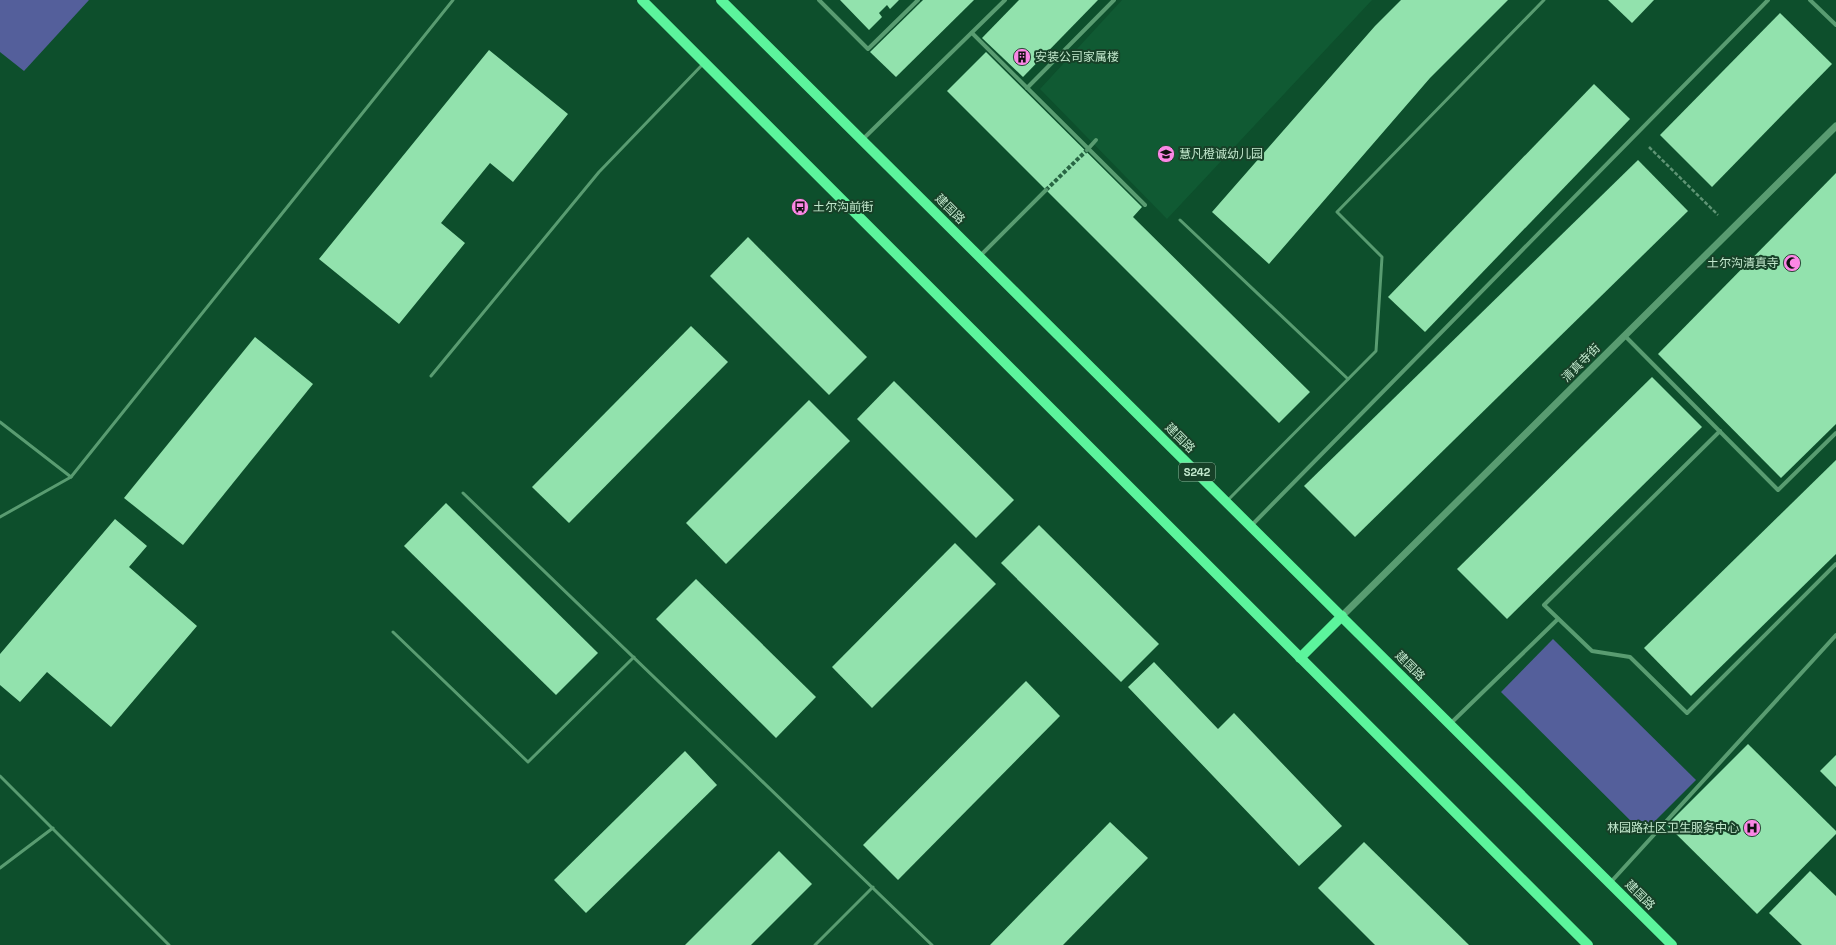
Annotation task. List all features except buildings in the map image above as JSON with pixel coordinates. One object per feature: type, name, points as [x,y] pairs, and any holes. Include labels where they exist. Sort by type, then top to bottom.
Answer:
[{"type":"main road","points":[[642,0],[1588,945]]},
{"type":"main road","name":"建国路","points":[[721,0],[1672,945]]},
{"type":"main road","points":[[1300,658],[1342,616]]},
{"type":"street","points":[[819,0],[868,49],[918,0]]},
{"type":"street","points":[[862,140],[1005,0]]},
{"type":"street","points":[[1027,88],[1114,0]]},
{"type":"street","points":[[1251,526],[1768,0]]},
{"type":"street","points":[[1810,0],[1836,25]]},
{"type":"street","points":[[972,33],[1087,150],[1144,205]]},
{"type":"street","name":"清真寺街","points":[[1342,616],[1836,126]]},
{"type":"street","points":[[1087,150],[1096,140]]},
{"type":"street","points":[[980,256],[1046,190]]},
{"type":"street","points":[[1625,336],[1778,490],[1836,433]]},
{"type":"street","points":[[1720,431],[1544,605],[1592,651],[1630,657],[1687,713],[1836,564]]},
{"type":"street","points":[[1450,724],[1558,619]]},
{"type":"street","points":[[1610,884],[1836,635]]},
{"type":"lane","points":[[0,517],[71,477],[453,0]]},
{"type":"lane","points":[[1226,502],[1376,351],[1382,257],[1337,212],[1544,0]]},
{"type":"lane","points":[[431,376],[598,172],[705,63]]},
{"type":"lane","points":[[1180,220],[1348,379]]},
{"type":"lane","points":[[0,422],[71,477]]},
{"type":"lane","points":[[464,493],[932,945]]},
{"type":"lane","points":[[393,632],[528,762],[634,658]]},
{"type":"lane","points":[[0,776],[169,945]]},
{"type":"lane","points":[[0,868],[53,828]]},
{"type":"lane","points":[[815,945],[873,887]]},
{"type":"path","points":[[1636,134],[1732,229]]},
{"type":"shaded area","points":[[0,0],[89,0],[24,71],[0,52]]},
{"type":"shaded area","name":"慧凡橙诚幼儿园","points":[[1122,0],[1372,0],[1167,219],[1040,89]]},
{"type":"shaded area","points":[[1553,639],[1696,780],[1643,833],[1501,692]]},
{"type":"tunnel","points":[[1046,190],[1086,151]]},
{"type":"place","name":"安装公司家属楼","points":[[1022,57]]},
{"type":"place","name":"慧凡橙诚幼儿园","points":[[1166,154]]},
{"type":"place","name":"土尔沟前街","points":[[800,207]]},
{"type":"place","name":"土尔沟清真寺","points":[[1792,263]]},
{"type":"place","name":"林园路社区卫生服务中心","points":[[1752,828]]}]
